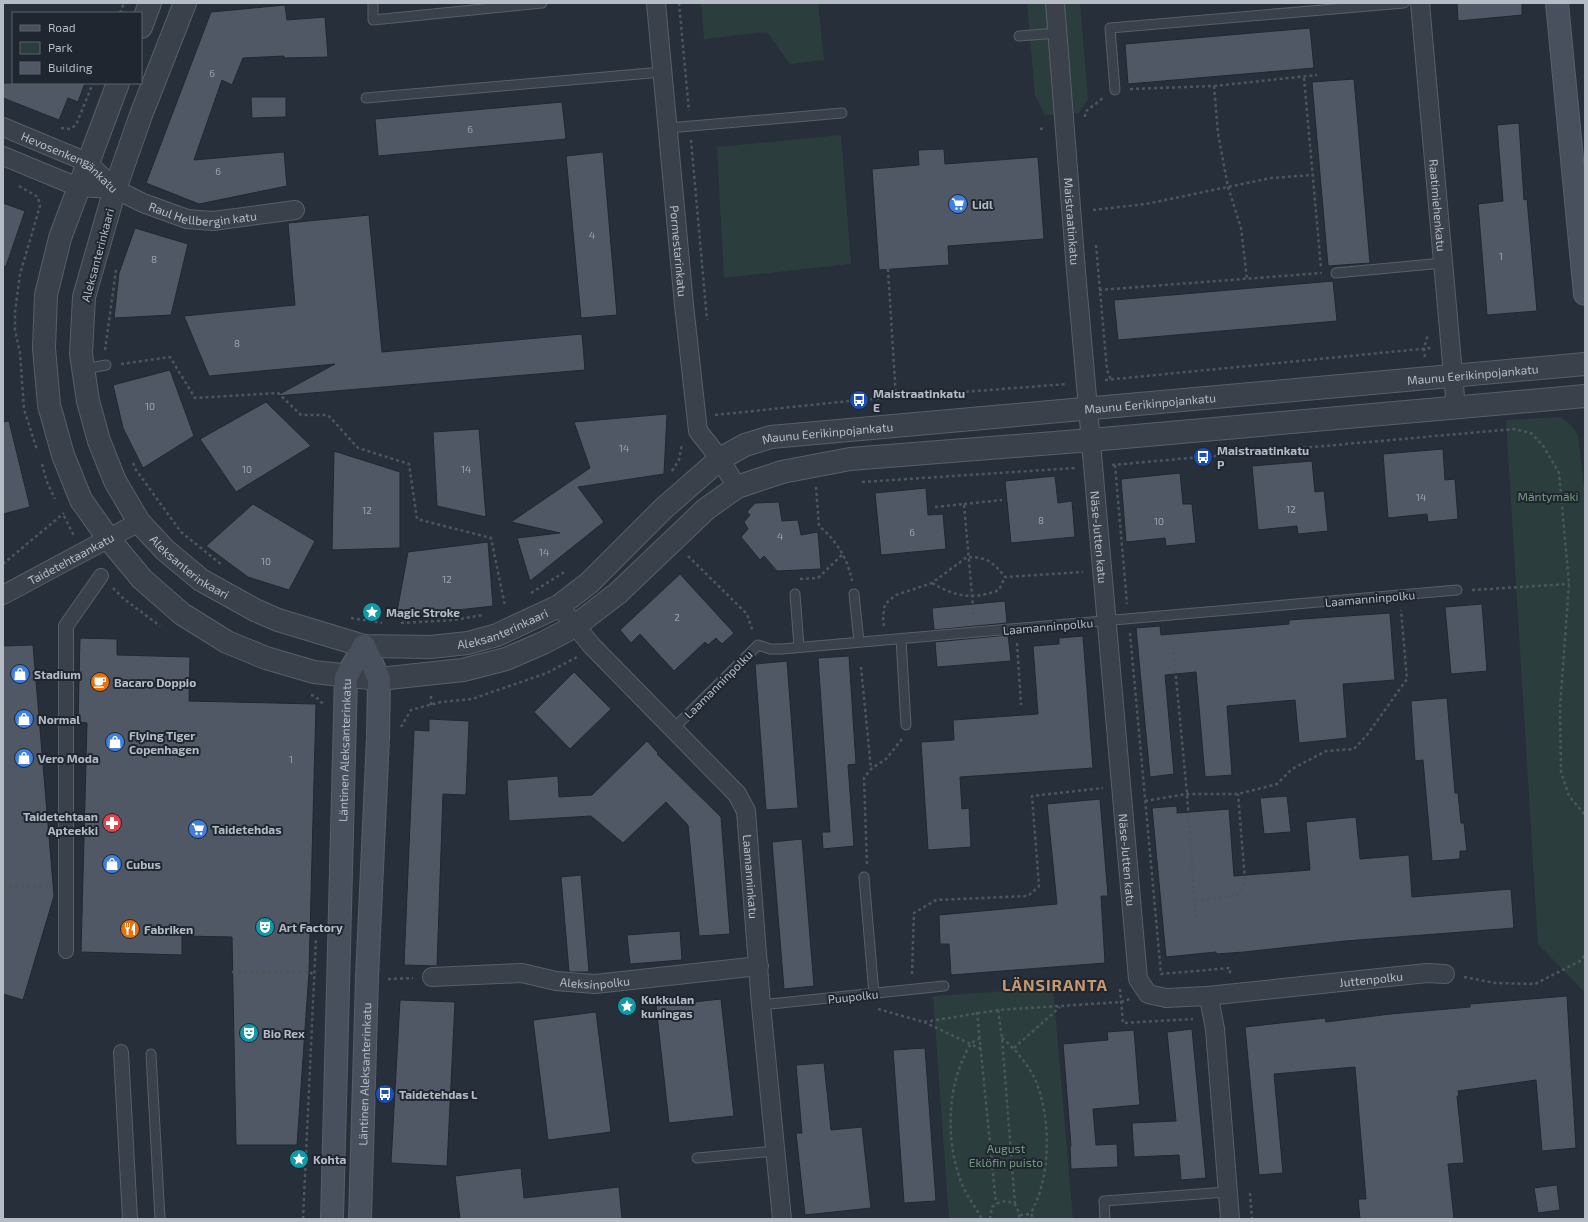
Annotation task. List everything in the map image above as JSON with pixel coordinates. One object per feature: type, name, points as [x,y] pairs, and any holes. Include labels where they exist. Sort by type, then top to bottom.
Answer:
[{"type":"main road","points":[[1557,3],[1585,294]]},
{"type":"main road","name":"Läntinen Aleksanterinkatu","points":[[332,1219],[346,677],[364,646]]},
{"type":"main road","name":"Läntinen Aleksanterinkatu","points":[[360,1219],[379,679],[364,646]]},
{"type":"street","points":[[142,24],[150,3]]},
{"type":"street","name":"Aleksanterinkaari","points":[[185,3],[141,114],[115,190],[84,297],[81,354],[88,401],[99,441],[115,481],[139,522],[165,550],[201,580],[236,600],[278,620],[364,646],[434,647],[468,643],[497,635],[559,606],[589,583],[663,509],[720,459]]},
{"type":"street","name":"Pormestarinkatu","points":[[656,3],[684,305],[698,431]]},
{"type":"street","name":"Maistraatinkatu","points":[[1055,3],[1092,440]]},
{"type":"street","name":"Raatimiehenkatu","points":[[1420,3],[1449,346],[1456,408]]},
{"type":"street","points":[[118,84],[87,162],[60,238],[46,294],[44,348],[49,405],[64,455],[81,500],[108,538],[142,580],[182,614],[227,642],[266,658],[314,672],[346,677],[379,679],[462,670],[506,659],[543,643],[575,626],[618,592],[706,509],[737,487],[782,472],[850,459],[1092,440],[1585,396]]},
{"type":"street","name":"Hevosenkengänkatu","points":[[3,127],[87,162],[115,190]]},
{"type":"street","name":"Hevosenkengänkatu","points":[[3,156],[78,187],[115,190]]},
{"type":"street","name":"Raul Hellbergin katu","points":[[115,190],[143,203],[187,219],[213,221],[294,210]]},
{"type":"street","name":"Maunu Eerikinpojankatu","points":[[720,459],[745,445],[777,435],[1585,364]]},
{"type":"street","points":[[698,431],[720,459],[737,487]]},
{"type":"street","name":"Näse-Jutten katu","points":[[1092,440],[1138,979],[1148,994]]},
{"type":"street","name":"Taidetehtaankatu","points":[[3,595],[139,522]]},
{"type":"street","points":[[66,951],[66,626],[101,576]]},
{"type":"street","name":"Laamanninkatu","points":[[559,606],[592,646],[737,794],[746,811],[761,1005],[782,1219]]},
{"type":"street","name":"Aleksinpolku","points":[[432,977],[522,973],[556,981],[595,984],[759,966]]},
{"type":"street","name":"Juttenpolku","points":[[1207,996],[1427,974],[1445,974]]},
{"type":"street","points":[[1148,994],[1166,998],[1207,996],[1210,1002],[1215,1029],[1230,1219]]},
{"type":"street","points":[[122,1052],[130,1219]]},
{"type":"lane","points":[[373,3],[373,20],[542,3]]},
{"type":"lane","points":[[1115,90],[1110,28],[1404,3]]},
{"type":"lane","points":[[1019,36],[1058,33]]},
{"type":"lane","points":[[366,98],[662,72]]},
{"type":"lane","points":[[668,128],[842,112]]},
{"type":"lane","points":[[1336,273],[1442,263]]},
{"type":"lane","points":[[84,369],[106,365]]},
{"type":"lane","name":"Laamanninpolku","points":[[673,729],[758,645],[770,650],[1457,590]]},
{"type":"lane","points":[[795,594],[799,647]]},
{"type":"lane","points":[[854,594],[859,642]]},
{"type":"lane","points":[[901,638],[906,725]]},
{"type":"lane","points":[[864,876],[874,994]]},
{"type":"lane","name":"Puupolku","points":[[761,1005],[944,986]]},
{"type":"lane","points":[[151,1054],[160,1219]]},
{"type":"lane","points":[[697,1158],[775,1151]]},
{"type":"lane","points":[[1106,1219],[1104,1201],[1227,1192]]},
{"type":"path","points":[[679,3],[708,327]]},
{"type":"path","points":[[1085,119],[1085,112],[1115,90],[1214,86],[1304,78],[1317,75]]},
{"type":"path","points":[[1304,78],[1321,273]]},
{"type":"path","points":[[1214,86],[1218,133],[1228,187],[1241,228],[1247,279]]},
{"type":"path","points":[[1093,210],[1146,204],[1271,178],[1312,175]]},
{"type":"path","points":[[117,267],[105,355],[106,365],[170,357],[195,398],[278,394],[301,415],[328,415],[358,448],[409,464],[417,519],[491,538],[505,606]]},
{"type":"path","points":[[888,269],[896,398]]},
{"type":"path","points":[[1100,290],[1336,273]]},
{"type":"path","points":[[669,475],[679,460],[683,440],[698,431],[716,414],[1087,382],[1449,346]]},
{"type":"path","points":[[855,482],[1094,467],[1514,429],[1531,433],[1544,447],[1559,473],[1569,584],[1560,707],[1559,742],[1561,772],[1569,796],[1585,815]]},
{"type":"path","points":[[131,457],[136,470],[182,532],[228,570]]},
{"type":"path","points":[[1115,465],[1161,974],[1230,968],[1232,993]]},
{"type":"path","points":[[809,485],[823,484]]},
{"type":"path","points":[[815,485],[819,526],[832,537],[849,566],[854,594]]},
{"type":"path","points":[[935,507],[1002,500]]},
{"type":"path","points":[[964,504],[970,557],[975,632]]},
{"type":"path","points":[[3,564],[63,514]]},
{"type":"path","points":[[692,552],[688,556],[747,614],[758,645]]},
{"type":"path","points":[[795,594],[794,586],[798,580],[818,578],[842,555]]},
{"type":"path","points":[[887,640],[883,617],[885,604],[896,595],[932,583],[967,556],[981,557],[995,564],[1005,578]]},
{"type":"path","points":[[528,595],[571,568]]},
{"type":"path","points":[[1005,578],[1086,571]]},
{"type":"path","points":[[932,583],[945,591],[973,596],[984,596],[999,590],[1005,578]]},
{"type":"path","points":[[1457,590],[1569,584]]},
{"type":"path","points":[[1145,801],[1187,794],[1238,794],[1277,784],[1292,769],[1326,751],[1354,749],[1367,735],[1407,679],[1400,595]]},
{"type":"path","points":[[499,609],[511,604]]},
{"type":"path","points":[[398,623],[454,620],[488,614]]},
{"type":"path","points":[[345,617],[385,624]]},
{"type":"path","points":[[1016,628],[1021,705]]},
{"type":"path","points":[[378,729],[399,730],[406,716],[411,710],[441,702],[472,699],[547,673],[577,657],[592,646]]},
{"type":"path","points":[[1173,646],[1187,794],[1196,922]]},
{"type":"path","points":[[861,667],[871,769]]},
{"type":"path","points":[[864,876],[867,863],[864,778],[871,769],[886,759],[904,735],[906,725]]},
{"type":"path","points":[[912,990],[914,913],[936,900],[1028,896],[1039,886],[1032,796],[1105,788]]},
{"type":"path","points":[[1195,901],[1237,895],[1245,880],[1238,794]]},
{"type":"path","points":[[3,887],[67,885]]},
{"type":"path","points":[[303,1219],[316,935]]},
{"type":"path","points":[[1445,974],[1495,983],[1534,984],[1580,961],[1585,955]]},
{"type":"path","points":[[232,972],[309,972],[314,975]]},
{"type":"path","points":[[924,1022],[977,1012],[1121,1002],[1148,994]]},
{"type":"path","points":[[1014,1048],[1060,1006]]},
{"type":"path","points":[[878,1009],[924,1022],[981,1049]]},
{"type":"path","points":[[998,1010],[1002,1038],[1015,1204],[1020,1215],[1020,1219]]},
{"type":"path","points":[[977,1012],[996,1204]]},
{"type":"path","points":[[980,1038],[970,1045],[958,1070],[953,1098],[951,1125],[954,1156],[960,1179],[970,1202],[982,1219],[990,1218],[992,1207],[996,1204],[1005,1201],[1015,1204]]},
{"type":"path","points":[[1002,1038],[1014,1048],[1026,1064],[1037,1084],[1046,1131],[1046,1162],[1040,1191],[1031,1214]]},
{"type":"path","points":[[1249,1188],[1252,1219]]},
{"type":"path","points":[[1020,1215],[1031,1214]]},
{"type":"path","points":[[1031,1214],[1034,1219]]},
{"type":"green space","points":[[701,3],[818,3],[824,60],[790,64],[767,32],[704,39]]},
{"type":"green space","points":[[1027,3],[1080,3],[1088,99],[1079,113],[1045,115],[1035,95]]},
{"type":"green space","points":[[841,135],[851,264],[724,278],[717,147]]},
{"type":"green space","name":"Mäntymäki","points":[[1561,417],[1570,424],[1578,435],[1585,496],[1585,993],[1538,944],[1506,420]]},
{"type":"green space","name":"August Eklöfin puisto","points":[[1053,988],[1073,1219],[949,1219],[933,996]]},
{"type":"building","points":[[1457,3],[1522,3],[1522,15],[1458,21]]},
{"type":"building","points":[[285,5],[287,20],[325,17],[328,57],[284,58],[284,56],[243,58],[232,85],[222,80],[194,160],[284,152],[287,186],[199,204],[146,183],[211,12]]},
{"type":"building","points":[[1310,28],[1314,68],[1128,84],[1125,44]]},
{"type":"building","points":[[1354,79],[1370,263],[1328,266],[1312,82]]},
{"type":"building","points":[[3,83],[85,84],[78,102],[68,98],[59,120],[3,98]]},
{"type":"building","points":[[251,97],[286,97],[286,117],[252,118]]},
{"type":"building","points":[[562,102],[566,139],[378,156],[375,119]]},
{"type":"building","points":[[1519,123],[1524,200],[1527,199],[1537,311],[1487,315],[1478,204],[1503,201],[1497,125]]},
{"type":"building","name":"Lidl","points":[[944,149],[945,164],[1038,157],[1044,239],[948,246],[949,265],[879,270],[872,169],[919,165],[918,150]]},
{"type":"building","points":[[603,152],[617,315],[581,318],[566,156]]},
{"type":"building","points":[[3,203],[25,211],[6,266],[3,266]]},
{"type":"building","points":[[369,215],[382,352],[582,334],[585,370],[276,396],[335,364],[209,376],[184,316],[295,305],[288,223]]},
{"type":"building","points":[[135,228],[188,244],[171,315],[114,318],[119,273]]},
{"type":"building","points":[[1333,281],[1337,321],[1118,340],[1114,300]]},
{"type":"building","points":[[170,370],[194,436],[143,468],[123,428],[113,385]]},
{"type":"building","points":[[266,402],[311,446],[236,492],[200,439]]},
{"type":"building","points":[[667,414],[664,474],[578,487],[604,522],[530,581],[517,538],[560,533],[511,522],[590,468],[574,422]]},
{"type":"building","points":[[9,421],[30,507],[3,514],[3,422]]},
{"type":"building","points":[[479,429],[486,517],[437,506],[433,432]]},
{"type":"building","points":[[1443,449],[1445,480],[1455,479],[1458,519],[1428,522],[1427,514],[1388,518],[1383,454]]},
{"type":"building","points":[[334,451],[400,472],[400,548],[332,550]]},
{"type":"building","points":[[1312,461],[1315,492],[1324,491],[1328,531],[1298,534],[1297,526],[1258,530],[1252,466]]},
{"type":"building","points":[[1180,473],[1183,504],[1192,504],[1196,543],[1166,546],[1165,538],[1126,542],[1121,479]]},
{"type":"building","points":[[1055,476],[1058,503],[1072,501],[1075,537],[1011,543],[1005,481]]},
{"type":"building","points":[[926,488],[928,515],[943,514],[946,549],[881,555],[875,493]]},
{"type":"building","points":[[779,502],[782,521],[798,520],[801,535],[818,532],[821,569],[777,571],[764,556],[760,560],[741,537],[748,529],[744,522],[750,515],[747,512],[755,503]]},
{"type":"building","points":[[253,504],[315,541],[289,590],[248,577],[206,546]]},
{"type":"building","points":[[488,542],[493,606],[396,617],[408,552]]},
{"type":"building","points":[[680,574],[734,633],[722,644],[716,638],[708,645],[705,642],[674,671],[640,634],[631,643],[620,630]]},
{"type":"building","points":[[1005,601],[1007,623],[934,630],[932,608]]},
{"type":"building","points":[[1482,604],[1487,671],[1451,674],[1445,607]]},
{"type":"building","points":[[1390,613],[1395,680],[1343,684],[1347,738],[1299,743],[1295,700],[1227,706],[1232,775],[1205,777],[1196,672],[1165,675],[1174,774],[1150,777],[1136,628],[1160,626],[1161,635],[1289,624],[1289,620]]},
{"type":"building","points":[[1008,635],[1011,661],[937,667],[935,642]]},
{"type":"building","points":[[1083,636],[1093,768],[960,777],[962,809],[969,808],[971,847],[928,850],[921,742],[954,740],[953,720],[1038,714],[1033,646],[1059,644],[1059,638]]},
{"type":"building","name":"Taidetehdas","points":[[80,638],[117,639],[117,655],[190,657],[189,701],[316,704],[309,972],[297,1145],[236,1145],[232,937],[182,936],[182,955],[81,952],[87,723],[78,722]]},
{"type":"building","points":[[33,645],[54,896],[23,1000],[3,994],[3,646]]},
{"type":"building","points":[[849,656],[856,764],[848,765],[854,846],[823,849],[822,832],[830,832],[818,658]]},
{"type":"building","points":[[787,661],[798,808],[766,810],[755,664]]},
{"type":"building","points":[[574,672],[611,709],[570,749],[534,712]]},
{"type":"building","points":[[1447,698],[1455,793],[1458,793],[1461,823],[1464,823],[1467,851],[1460,851],[1460,859],[1432,861],[1423,760],[1415,761],[1411,701]]},
{"type":"building","points":[[429,719],[469,721],[466,795],[443,794],[437,966],[404,965],[414,730],[429,731]]},
{"type":"building","points":[[647,741],[658,753],[657,754],[721,817],[730,934],[699,936],[688,825],[666,802],[623,843],[591,816],[509,821],[507,780],[558,776],[559,797],[592,795]]},
{"type":"building","points":[[1287,796],[1291,832],[1264,834],[1260,798]]},
{"type":"building","points":[[1100,799],[1108,896],[1101,896],[1105,963],[951,975],[949,944],[940,944],[939,915],[1057,904],[1047,804]]},
{"type":"building","points":[[1177,806],[1177,813],[1229,809],[1234,876],[1310,870],[1306,822],[1356,817],[1360,859],[1409,855],[1412,897],[1511,889],[1514,928],[1345,941],[1244,952],[1216,954],[1216,952],[1166,957],[1152,808]]},
{"type":"building","points":[[802,839],[814,986],[784,989],[772,842]]},
{"type":"building","points":[[581,875],[589,972],[569,972],[561,877]]},
{"type":"building","points":[[680,931],[682,960],[630,964],[627,935]]},
{"type":"building","points":[[1567,996],[1576,1148],[1542,1151],[1536,1080],[1458,1091],[1459,1096],[1457,1096],[1464,1163],[1448,1164],[1454,1219],[1360,1219],[1358,1199],[1366,1199],[1355,1067],[1274,1074],[1283,1173],[1259,1175],[1245,1027],[1325,1018],[1326,1022],[1390,1014],[1470,1007],[1470,1004]]},
{"type":"building","points":[[721,999],[734,1116],[669,1123],[656,1006]]},
{"type":"building","points":[[400,1000],[455,1002],[447,1166],[391,1163]]},
{"type":"building","points":[[596,1012],[611,1132],[548,1140],[533,1020]]},
{"type":"building","points":[[1192,1029],[1206,1178],[1181,1180],[1179,1155],[1134,1157],[1132,1123],[1176,1121],[1167,1032]]},
{"type":"building","points":[[1134,1030],[1140,1105],[1093,1109],[1096,1145],[1117,1144],[1118,1167],[1071,1169],[1071,1146],[1063,1044],[1108,1040],[1107,1032]]},
{"type":"building","points":[[925,1048],[936,1201],[904,1203],[893,1050]]},
{"type":"building","points":[[824,1063],[831,1130],[862,1127],[871,1208],[805,1215],[796,1133],[802,1133],[796,1065]]},
{"type":"building","points":[[521,1168],[524,1198],[619,1187],[622,1219],[460,1219],[455,1176]]},
{"type":"building","points":[[1557,1185],[1560,1210],[1538,1213],[1534,1188]]},
{"type":"place","name":"Lidl","points":[[958,204]]},
{"type":"place","name":"Maistraatinkatu E","points":[[859,400]]},
{"type":"place","name":"Maistraatinkatu P","points":[[1203,457]]},
{"type":"place","name":"Magic Stroke","points":[[372,612]]},
{"type":"place","name":"Stadium","points":[[20,674]]},
{"type":"place","name":"Bacaro Doppio","points":[[100,682]]},
{"type":"place","name":"Normal","points":[[24,719]]},
{"type":"place","name":"Flying Tiger Copenhagen","points":[[115,742]]},
{"type":"place","name":"Vero Moda","points":[[24,758]]},
{"type":"place","name":"Taidetehtaan Apteekki","points":[[112,823]]},
{"type":"place","name":"Taidetehdas","points":[[198,829]]},
{"type":"place","name":"Cubus","points":[[112,864]]},
{"type":"place","name":"Art Factory","points":[[265,927]]},
{"type":"place","name":"Fabriken","points":[[130,929]]},
{"type":"place","name":"Kukkulan kuningas","points":[[627,1006]]},
{"type":"place","name":"Bio Rex","points":[[249,1033]]},
{"type":"place","name":"Taidetehdas L","points":[[385,1094]]},
{"type":"place","name":"Kohta","points":[[299,1159]]},
{"type":"district","name":"LÄNSIRANTA","points":[[1055,984]]}]
